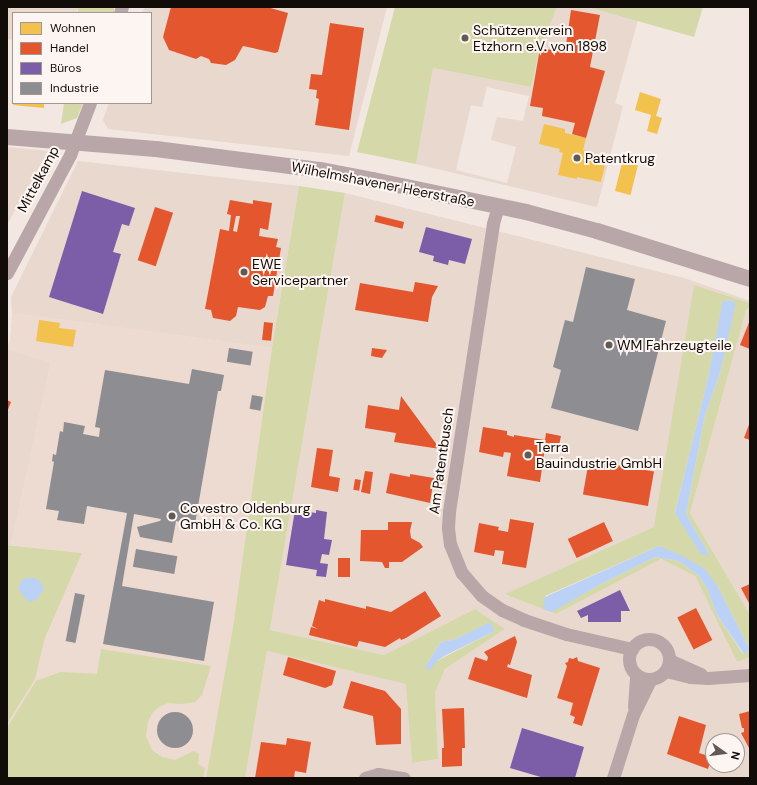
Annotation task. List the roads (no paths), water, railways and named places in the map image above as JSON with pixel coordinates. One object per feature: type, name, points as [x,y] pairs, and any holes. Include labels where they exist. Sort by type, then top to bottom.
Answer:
[{"type":"street","name":"Mittelkamp","points":[[7,273],[75,143],[90,104]]},
{"type":"street","name":"Wilhelmshavener Heerstraße","points":[[7,137],[156,149],[321,170],[498,206],[597,231],[750,279]]},
{"type":"street","name":"Am Patentbusch","points":[[498,206],[493,224],[449,512],[448,528],[450,544],[462,573],[482,596],[515,617],[631,654]]},
{"type":"street","points":[[633,715],[636,675],[630,665],[631,654],[642,641],[655,640],[665,647],[667,665],[658,677],[650,680],[636,675]]},
{"type":"street","points":[[667,665],[690,677],[708,678],[750,674]]},
{"type":"street","points":[[613,778],[633,715],[650,680]]},
{"type":"street","points":[[365,778],[378,774],[404,778]]},
{"type":"water","points":[[723,300],[736,302],[720,373],[705,415],[686,514],[710,556],[701,554],[675,513],[708,378]]},
{"type":"water","points":[[659,546],[681,555],[705,569],[718,587],[750,650],[744,654],[717,615],[707,588],[698,575],[679,561],[655,557],[599,585],[552,612],[543,609],[545,597]]},
{"type":"water","points":[[25,578],[35,578],[40,581],[44,589],[37,599],[30,602],[19,590],[20,583]]},
{"type":"water","points":[[490,622],[495,631],[446,655],[438,660],[430,670],[425,667],[441,642],[456,639]]},
{"type":"place","name":"Schützenverein Etzhorn e.V. von 1898","points":[[465,38]]},
{"type":"place","name":"Patentkrug","points":[[577,158]]},
{"type":"place","name":"EWE Servicepartner","points":[[244,272]]},
{"type":"place","name":"WM Fahrzeugteile","points":[[609,345]]},
{"type":"place","name":"Terra Bauindustrie GmbH","points":[[528,455]]},
{"type":"place","name":"Covestro Oldenburg GmbH & Co. KG","points":[[172,516]]}]
